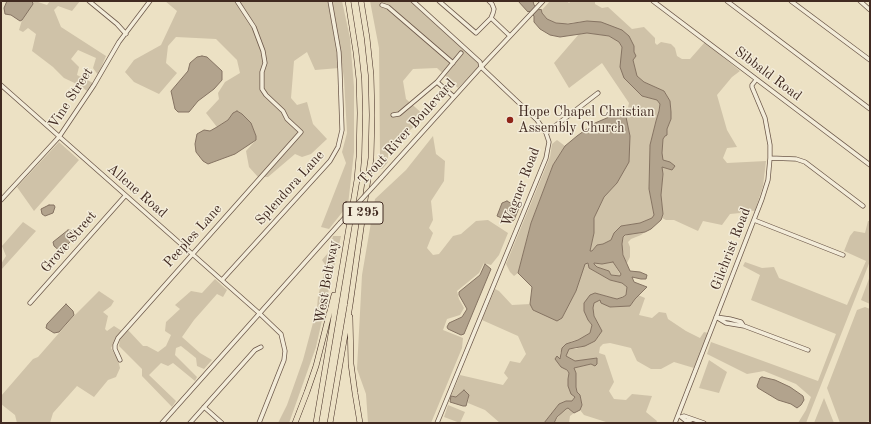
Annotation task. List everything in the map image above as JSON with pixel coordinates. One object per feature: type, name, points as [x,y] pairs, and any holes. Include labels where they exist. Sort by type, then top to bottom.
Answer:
[{"type":"highway","name":"West Beltway","points":[[316,423],[357,180],[360,135],[359,91],[357,59],[348,1]]},
{"type":"highway","name":"West Beltway","points":[[330,423],[350,305],[371,158],[371,75],[361,1]]},
{"type":"highway","points":[[295,423],[316,366],[341,272]]},
{"type":"highway","points":[[350,305],[351,364],[360,423]]},
{"type":"street","points":[[89,1],[117,24],[126,34]]},
{"type":"street","name":"Vine Street","points":[[1,200],[59,137],[110,56],[150,1]]},
{"type":"street","name":"Peeples Lane","points":[[120,360],[115,349],[118,338],[301,132],[287,119],[283,111],[260,90],[262,72],[265,63],[263,51],[254,27],[237,1]]},
{"type":"street","name":"Splendora Lane","points":[[222,280],[330,161],[338,147],[342,130],[339,52],[330,1]]},
{"type":"street","name":"Wagner Road","points":[[413,1],[480,62],[481,67],[537,120],[546,133],[549,146],[546,158],[437,423]]},
{"type":"street","points":[[439,1],[476,33],[491,18],[494,9],[489,1]]},
{"type":"street","name":"Trout River Boulevard","points":[[162,423],[453,96],[543,1]]},
{"type":"street","name":"Sibbald Road","points":[[653,1],[870,165]]},
{"type":"street","points":[[727,1],[870,109]]},
{"type":"street","points":[[860,1],[870,10]]},
{"type":"street","points":[[794,2],[870,60]]},
{"type":"street","points":[[382,5],[388,7],[453,63]]},
{"type":"street","points":[[491,18],[510,36]]},
{"type":"street","points":[[394,116],[399,114],[437,82],[462,53]]},
{"type":"street","name":"Gilchrist Road","points":[[675,423],[680,417],[716,317],[766,188],[770,158],[769,137],[765,118],[752,87],[756,80]]},
{"type":"street","points":[[437,82],[453,96]]},
{"type":"street","name":"Allene Road","points":[[1,85],[276,328],[280,334],[285,351],[284,360],[259,423]]},
{"type":"street","points":[[546,133],[598,93]]},
{"type":"street","points":[[770,158],[796,159],[804,162],[863,206]]},
{"type":"street","name":"Grove Street","points":[[30,303],[125,196]]},
{"type":"street","points":[[754,220],[843,255]]},
{"type":"street","points":[[716,317],[741,322],[744,326],[808,350]]},
{"type":"street","points":[[190,423],[255,350],[262,347]]},
{"type":"street","points":[[204,407],[222,423]]},
{"type":"street","points":[[680,417],[682,420],[692,420],[704,423]]},
{"type":"shaded area","points":[[7,1],[32,1],[33,4],[20,21],[11,15],[5,14],[4,8]]},
{"type":"shaded area","points":[[35,1],[47,5],[50,1],[80,1],[72,11],[58,6],[54,10],[61,27],[106,56],[98,75],[93,68],[96,58],[78,50],[71,59],[79,67],[77,75],[93,83],[88,92],[81,86],[64,78],[53,67],[32,51],[36,34],[28,28],[23,32],[19,30],[22,20]]},
{"type":"shaded area","points":[[165,1],[328,1],[339,68],[315,70],[307,52],[294,61],[291,98],[297,105],[307,102],[313,124],[327,139],[311,154],[302,157],[295,154],[268,177],[258,177],[249,167],[246,151],[256,140],[251,123],[237,111],[228,120],[217,127],[206,113],[219,99],[218,93],[225,82],[240,73],[237,60],[216,39],[176,37],[168,46],[166,63],[177,73],[159,94],[134,82],[125,72],[134,60],[161,45],[177,11]]},
{"type":"shaded area","points":[[331,1],[342,1],[350,38],[354,87],[354,152],[348,205],[329,229],[321,227],[346,163],[342,152],[347,133],[344,79]]},
{"type":"shaded area","points":[[370,1],[414,1],[482,63],[458,88],[437,68],[413,69],[403,81],[406,99],[425,116],[388,151],[388,162],[382,169],[375,168],[380,155],[379,48]]},
{"type":"shaded area","points":[[518,1],[533,1],[534,5],[540,10],[541,9],[542,13],[547,19],[556,23],[568,24],[587,21],[601,22],[622,30],[629,36],[634,46],[636,56],[633,60],[637,76],[644,82],[664,91],[670,101],[671,119],[667,129],[667,135],[663,139],[662,153],[663,160],[670,162],[675,166],[672,170],[662,167],[663,174],[661,195],[663,214],[661,220],[645,232],[625,235],[623,237],[623,255],[630,271],[640,272],[647,275],[646,279],[632,277],[634,282],[647,287],[630,306],[610,307],[601,303],[600,300],[594,303],[594,316],[602,331],[595,341],[585,346],[569,349],[566,356],[575,361],[597,358],[597,364],[595,366],[591,364],[574,368],[576,373],[577,392],[580,395],[582,405],[580,410],[574,413],[568,408],[566,409],[557,417],[554,423],[544,423],[559,404],[566,401],[572,401],[575,397],[571,394],[568,386],[569,373],[561,367],[555,359],[557,356],[560,359],[562,348],[566,344],[578,340],[590,333],[592,325],[584,311],[584,303],[590,295],[595,293],[617,299],[623,297],[626,295],[627,287],[622,283],[610,280],[589,268],[588,263],[585,264],[576,291],[562,318],[557,321],[533,310],[530,304],[532,287],[518,273],[531,223],[553,165],[565,146],[595,123],[614,115],[626,117],[630,136],[629,162],[617,183],[604,197],[594,218],[594,233],[590,251],[592,251],[597,245],[611,240],[614,233],[621,226],[640,223],[652,218],[654,215],[649,189],[650,145],[660,104],[657,100],[642,96],[624,78],[620,67],[622,47],[619,42],[609,36],[587,33],[560,37],[550,35],[540,29],[534,22],[534,16],[529,11],[528,12]],"holes":[[[613,262],[621,274],[620,276],[611,275],[609,271],[597,267],[594,263],[602,264]]]},
{"type":"shaded area","points":[[550,1],[567,1],[569,3],[571,1],[595,1],[595,4],[602,8],[608,7],[632,29],[644,27],[655,38],[655,43],[657,45],[661,42],[671,44],[675,48],[677,56],[682,59],[690,59],[705,42],[740,71],[732,77],[717,95],[727,130],[737,147],[727,148],[723,158],[727,163],[766,161],[763,186],[755,211],[742,210],[740,213],[730,214],[722,225],[703,221],[698,231],[674,220],[666,220],[662,218],[662,167],[672,170],[670,162],[662,160],[663,139],[665,135],[667,135],[667,129],[671,119],[670,101],[664,91],[644,82],[637,76],[633,60],[634,46],[587,21],[559,24],[547,19],[541,11]]},
{"type":"shaded area","points":[[587,33],[609,36],[619,42],[622,47],[621,51],[642,96],[657,100],[660,104],[650,145],[649,189],[654,215],[652,218],[640,223],[621,226],[614,233],[611,240],[597,245],[592,251],[590,251],[594,233],[594,218],[604,197],[617,183],[630,136],[626,117],[629,103],[602,63],[569,88],[554,63],[579,34]]},
{"type":"shaded area","points":[[197,57],[207,57],[222,71],[222,80],[214,89],[198,101],[189,112],[178,112],[175,109],[171,91],[188,71],[190,63]]},
{"type":"shaded area","points":[[237,111],[251,123],[256,140],[235,154],[208,164],[203,161],[196,152],[195,144],[197,134],[204,130],[210,131],[217,127],[228,120],[233,113]]},
{"type":"shaded area","points":[[433,136],[436,154],[445,161],[444,181],[431,201],[433,220],[429,228],[433,233],[427,248],[433,255],[439,254],[453,236],[461,234],[476,221],[488,220],[508,233],[499,255],[491,265],[484,263],[479,273],[457,291],[464,308],[460,315],[447,319],[443,330],[463,338],[462,348],[431,423],[368,423],[366,394],[357,369],[362,275],[375,199],[406,170]]},
{"type":"shaded area","points":[[557,140],[565,146],[553,165],[531,223],[518,273],[514,276],[506,264],[550,157],[552,144]]},
{"type":"shaded area","points":[[59,142],[79,160],[34,211],[17,187]]},
{"type":"shaded area","points":[[507,201],[519,208],[514,220],[511,222],[497,216],[502,203]]},
{"type":"shaded area","points":[[49,205],[54,205],[55,207],[53,213],[45,216],[42,214],[41,209]]},
{"type":"shaded area","points":[[868,221],[870,221],[870,261],[806,423],[798,423],[806,410],[811,397],[796,384],[764,371],[747,374],[707,354],[711,342],[818,381],[836,334],[751,300],[760,275],[743,266],[745,262],[762,268],[774,267],[779,278],[847,305],[866,261],[844,251],[850,236],[854,231],[865,233]]},
{"type":"shaded area","points":[[23,222],[36,231],[1,270],[1,264],[6,256],[2,246]]},
{"type":"shaded area","points":[[68,230],[74,231],[76,236],[68,244],[64,252],[61,252],[54,246],[53,242]]},
{"type":"shaded area","points":[[645,232],[628,242],[630,247],[630,257],[627,263],[625,261],[622,247],[623,237],[629,234]]},
{"type":"shaded area","points":[[333,236],[341,236],[316,347],[289,423],[278,423],[287,405],[303,360],[317,308],[318,296],[326,266],[322,260],[328,253]]},
{"type":"shaded area","points":[[613,262],[621,276],[611,275],[609,271],[597,267],[594,264],[594,263],[602,264]]},
{"type":"shaded area","points":[[588,263],[589,268],[610,280],[622,283],[627,287],[626,295],[617,299],[595,293],[588,320],[592,325],[590,333],[578,340],[572,341],[560,353],[560,359],[557,356],[564,368],[569,373],[568,379],[575,397],[572,401],[566,401],[559,404],[544,423],[500,423],[485,410],[468,403],[469,395],[464,390],[456,397],[451,396],[460,375],[503,385],[508,378],[504,373],[510,361],[520,363],[526,354],[518,336],[482,320],[495,289],[499,291],[512,305],[530,304],[533,310],[562,318],[576,291],[584,264]]},
{"type":"shaded area","points":[[485,264],[491,269],[464,334],[461,335],[448,329],[447,327],[449,323],[462,317],[467,309],[459,295],[459,292],[480,275]]},
{"type":"shaded area","points":[[870,276],[870,304],[861,300]]},
{"type":"shaded area","points":[[215,279],[227,290],[223,297],[217,294],[194,320],[182,337],[200,353],[212,360],[204,369],[197,366],[196,358],[181,346],[176,348],[175,355],[197,377],[195,381],[173,363],[168,366],[161,363],[149,375],[176,401],[172,407],[142,376],[142,369],[119,346],[120,339],[128,330],[143,346],[147,346],[158,352],[166,346],[171,335],[165,331],[166,322],[180,309],[175,305],[191,291],[202,293]]},
{"type":"shaded area","points":[[99,291],[114,301],[111,306],[103,312],[108,316],[105,329],[107,331],[114,326],[122,331],[111,348],[118,360],[120,368],[116,377],[108,380],[94,397],[77,386],[53,413],[50,423],[17,423],[15,415],[1,404],[1,396],[33,359],[38,357],[73,317]]},
{"type":"shaded area","points":[[638,295],[645,298],[639,315],[652,318],[659,312],[666,313],[668,319],[700,338],[704,332],[708,333],[694,368],[674,362],[661,369],[651,369],[637,361],[631,348],[610,343],[603,344],[600,347],[599,353],[605,355],[614,382],[609,391],[614,399],[626,400],[632,394],[652,396],[646,412],[657,421],[656,423],[609,423],[584,415],[580,410],[582,405],[580,395],[577,392],[576,373],[574,368],[591,364],[597,358],[575,361],[566,356],[567,352],[569,349],[576,349],[595,341],[602,331],[594,316],[594,302],[600,300],[610,307],[630,306]]},
{"type":"shaded area","points":[[66,304],[73,311],[74,315],[59,332],[54,333],[46,328],[47,324]]},
{"type":"shaded area","points":[[865,307],[870,309],[870,421],[861,423],[840,423],[827,388],[857,310]]},
{"type":"shaded area","points":[[709,360],[727,372],[719,393],[699,388]]},
{"type":"shaded area","points":[[762,377],[775,380],[790,387],[803,396],[804,400],[801,405],[797,408],[791,404],[778,400],[758,388],[757,386],[760,378]]},
{"type":"shaded area","points":[[464,390],[469,395],[466,406],[450,402],[451,396],[456,397]]},
{"type":"shaded area","points":[[824,398],[834,423],[814,423]]},
{"type":"shaded area","points":[[448,405],[465,412],[460,423],[444,417]]},
{"type":"shaded area","points":[[568,408],[574,413],[570,416],[569,423],[554,423],[561,413]]},
{"type":"place","name":"Hope Chapel Christian Assembly Church","points":[[510,120]]}]
